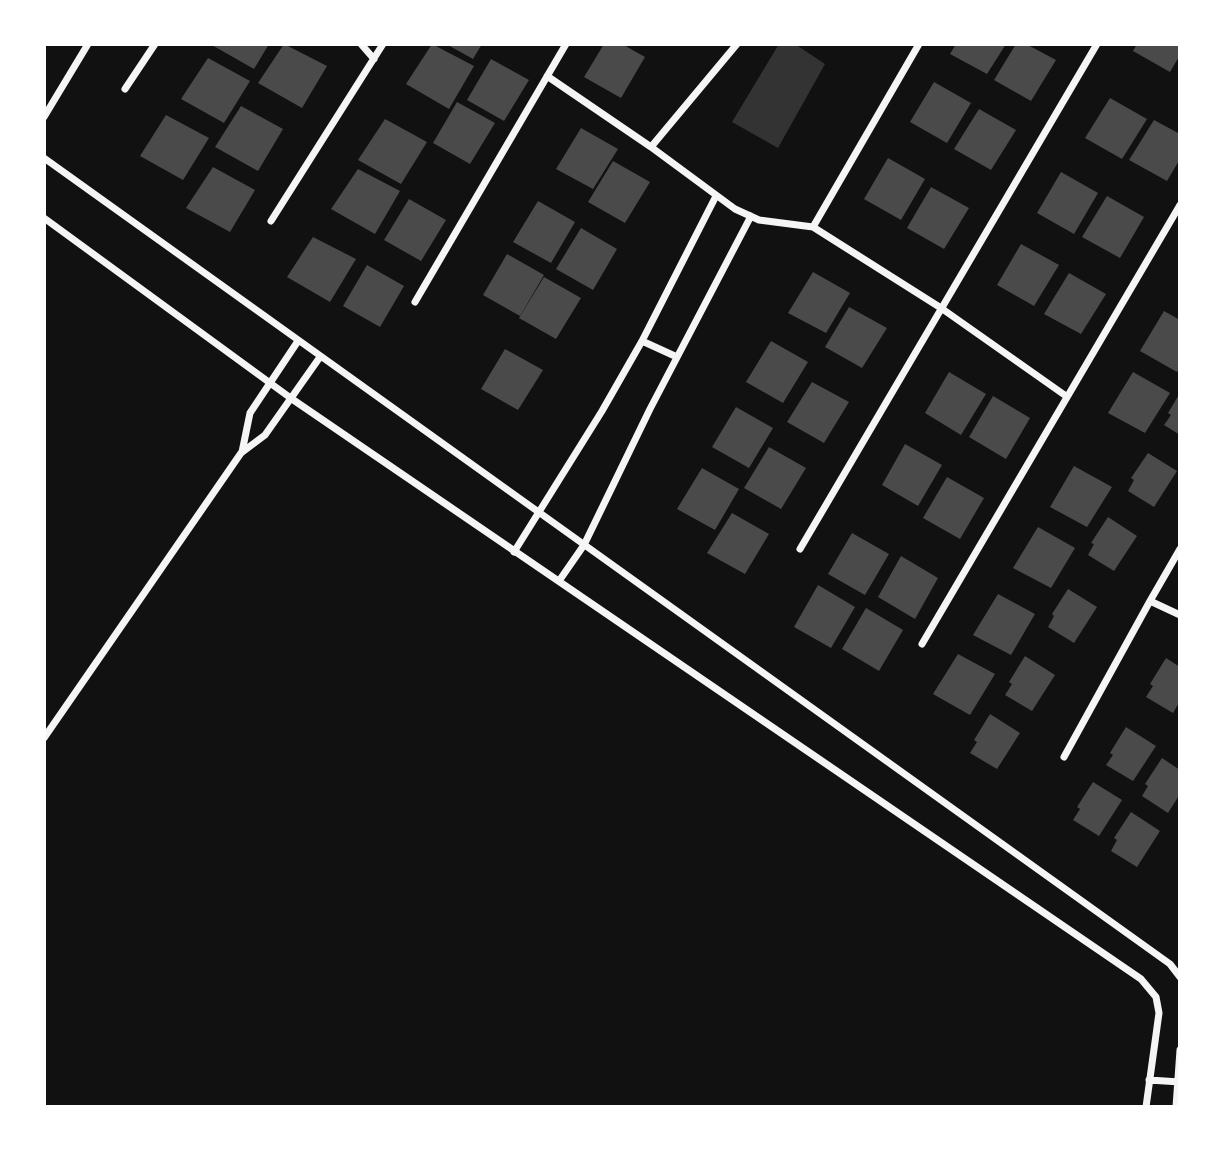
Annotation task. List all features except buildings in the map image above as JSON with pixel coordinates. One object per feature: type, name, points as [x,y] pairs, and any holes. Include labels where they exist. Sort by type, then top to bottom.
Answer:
[{"type":"street","points":[[44,117],[88,44]]},
{"type":"street","points":[[125,89],[155,44]]},
{"type":"street","points":[[360,44],[374,59]]},
{"type":"street","points":[[271,221],[383,44]]},
{"type":"street","points":[[415,302],[566,44]]},
{"type":"street","points":[[650,147],[737,44]]},
{"type":"street","points":[[813,227],[919,44]]},
{"type":"street","points":[[800,549],[1097,44]]},
{"type":"street","points":[[547,76],[735,209],[759,220],[813,227],[941,308],[1066,396]]},
{"type":"street","points":[[44,159],[1170,964],[1180,977]]},
{"type":"street","points":[[514,552],[590,432],[642,341],[716,196]]},
{"type":"street","points":[[922,644],[1180,205]]},
{"type":"street","points":[[559,581],[584,545],[677,357],[751,216]]},
{"type":"street","points":[[44,218],[292,399],[1141,979],[1156,996],[1159,1013],[1146,1107]]},
{"type":"street","points":[[242,453],[250,413],[298,341]]},
{"type":"street","points":[[642,341],[677,357]]},
{"type":"street","points":[[44,738],[242,453],[265,435],[320,357]]},
{"type":"street","points":[[1064,757],[1180,549]]},
{"type":"street","points":[[1150,601],[1180,615]]},
{"type":"street","points":[[1176,1107],[1180,1050]]},
{"type":"street","points":[[1149,1080],[1179,1082]]},
{"type":"shaded area","points":[[779,44],[795,44],[825,64],[778,148],[732,122]]}]
